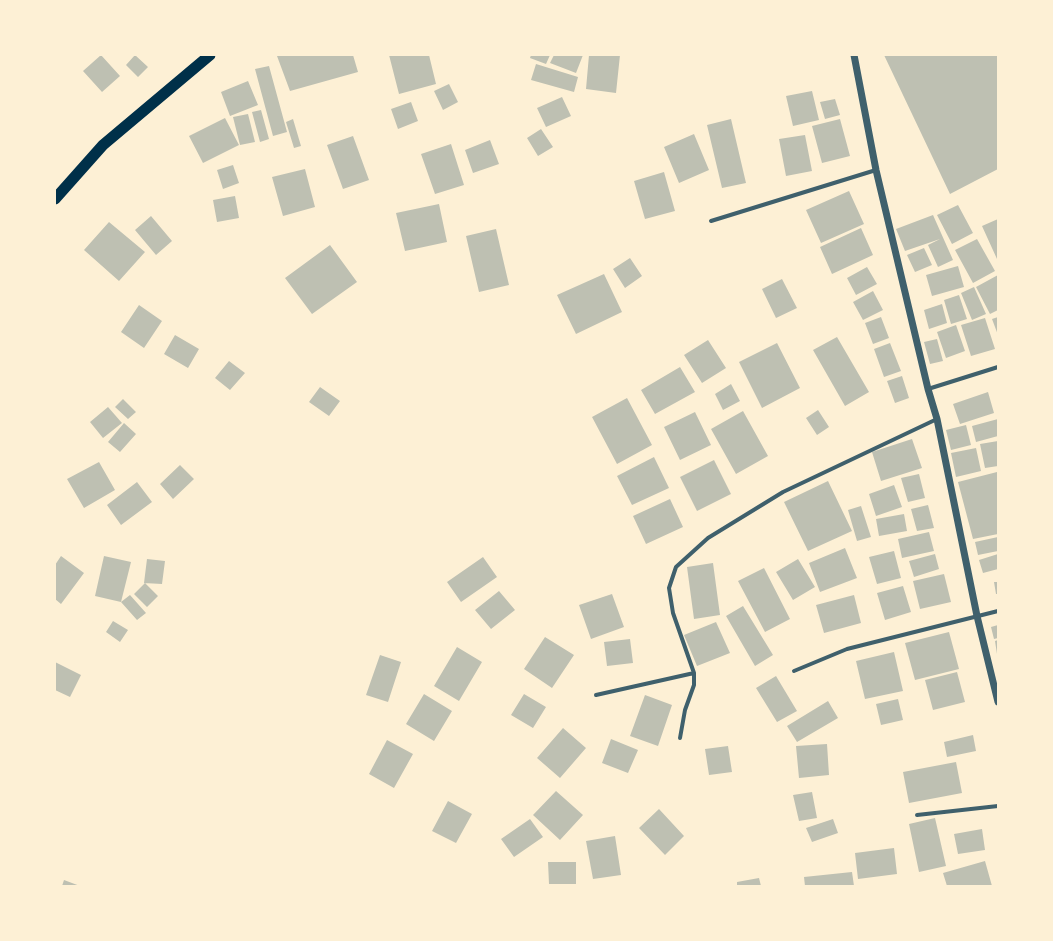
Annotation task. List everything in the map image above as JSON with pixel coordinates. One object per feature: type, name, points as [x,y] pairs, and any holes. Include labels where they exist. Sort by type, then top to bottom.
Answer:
[{"type":"highway","points":[[55,199],[103,145],[210,55]]},
{"type":"street","points":[[854,55],[876,170],[928,389],[937,419],[977,616],[998,702]]},
{"type":"street","points":[[711,221],[876,170]]},
{"type":"street","points":[[928,389],[998,367]]},
{"type":"street","points":[[680,738],[685,710],[694,685],[694,673],[673,612],[669,588],[676,567],[708,538],[783,492],[937,419]]},
{"type":"street","points":[[794,671],[847,649],[998,611]]},
{"type":"street","points":[[596,695],[694,673]]},
{"type":"street","points":[[917,815],[998,806]]},
{"type":"building","points":[[101,55],[120,76],[102,92],[83,71]]},
{"type":"building","points":[[135,55],[148,67],[138,77],[126,65]]},
{"type":"building","points":[[353,55],[358,72],[290,91],[277,56]]},
{"type":"building","points":[[389,55],[429,55],[436,84],[399,94]]},
{"type":"building","points":[[531,55],[550,55],[546,64],[530,58]]},
{"type":"building","points":[[554,55],[583,55],[576,73],[550,63]]},
{"type":"building","points":[[589,55],[620,55],[616,93],[586,89]]},
{"type":"building","points":[[884,55],[998,55],[998,169],[950,194]]},
{"type":"building","points":[[536,64],[578,77],[574,92],[531,80]]},
{"type":"building","points":[[269,66],[287,132],[273,136],[255,69]]},
{"type":"building","points":[[248,81],[258,105],[230,116],[221,92]]},
{"type":"building","points":[[449,84],[458,102],[443,110],[434,91]]},
{"type":"building","points":[[812,91],[819,120],[793,126],[786,96]]},
{"type":"building","points":[[562,97],[571,116],[546,127],[537,108]]},
{"type":"building","points":[[835,99],[840,115],[825,119],[820,102]]},
{"type":"building","points":[[411,102],[418,121],[398,129],[391,109]]},
{"type":"building","points":[[261,110],[269,139],[260,142],[252,112]]},
{"type":"building","points":[[248,114],[255,142],[240,145],[233,117]]},
{"type":"building","points":[[225,118],[239,145],[203,163],[189,136]]},
{"type":"building","points":[[293,119],[301,146],[294,148],[286,122]]},
{"type":"building","points":[[731,119],[746,183],[722,188],[707,125]]},
{"type":"building","points":[[840,119],[850,156],[822,163],[812,126]]},
{"type":"building","points":[[541,129],[553,147],[538,156],[527,138]]},
{"type":"building","points":[[694,134],[709,170],[679,183],[664,147]]},
{"type":"building","points":[[805,135],[812,171],[786,176],[779,139]]},
{"type":"building","points":[[353,136],[369,180],[343,189],[327,145]]},
{"type":"building","points":[[490,140],[499,164],[473,173],[465,150]]},
{"type":"building","points":[[451,144],[464,185],[435,194],[421,154]]},
{"type":"building","points":[[233,165],[239,183],[223,189],[217,170]]},
{"type":"building","points":[[305,169],[315,207],[283,216],[272,177]]},
{"type":"building","points":[[664,172],[675,211],[645,219],[634,181]]},
{"type":"building","points":[[849,191],[864,224],[821,243],[806,210]]},
{"type":"building","points":[[235,196],[239,218],[217,222],[213,200]]},
{"type":"building","points":[[439,204],[447,242],[405,251],[396,213]]},
{"type":"building","points":[[958,205],[973,233],[952,244],[937,215]]},
{"type":"building","points":[[933,215],[953,260],[938,267],[928,245],[940,239],[905,251],[896,229]]},
{"type":"building","points":[[151,216],[172,241],[156,255],[135,230]]},
{"type":"building","points":[[998,219],[998,258],[997,259],[982,226]]},
{"type":"building","points":[[109,222],[145,252],[119,281],[84,250]]},
{"type":"building","points":[[861,228],[873,255],[832,274],[820,247]]},
{"type":"building","points":[[496,229],[509,285],[479,292],[466,236]]},
{"type":"building","points":[[977,239],[995,271],[973,283],[955,250]]},
{"type":"building","points":[[330,245],[357,282],[312,314],[285,278]]},
{"type":"building","points":[[924,248],[932,265],[915,272],[907,255]]},
{"type":"building","points":[[630,258],[642,276],[625,288],[613,269]]},
{"type":"building","points":[[958,266],[964,287],[932,296],[926,275]]},
{"type":"building","points":[[867,267],[877,284],[856,295],[847,278]]},
{"type":"building","points":[[604,274],[622,312],[576,334],[557,295]]},
{"type":"building","points":[[998,275],[998,310],[990,314],[976,287]]},
{"type":"building","points":[[782,279],[797,308],[776,318],[762,289]]},
{"type":"building","points":[[974,287],[986,314],[972,320],[961,293]]},
{"type":"building","points":[[873,291],[883,310],[863,320],[853,302]]},
{"type":"building","points":[[959,295],[967,319],[951,324],[944,300]]},
{"type":"building","points":[[942,304],[947,323],[929,329],[924,310]]},
{"type":"building","points":[[139,305],[162,321],[144,348],[121,332]]},
{"type":"building","points":[[881,317],[889,338],[873,344],[865,323]]},
{"type":"building","points":[[998,317],[998,335],[992,319]]},
{"type":"building","points":[[985,318],[995,349],[971,356],[961,325]]},
{"type":"building","points":[[956,325],[965,351],[946,358],[937,332]]},
{"type":"building","points":[[175,335],[199,349],[188,368],[164,354]]},
{"type":"building","points":[[837,337],[869,392],[845,406],[813,350]]},
{"type":"building","points":[[937,339],[943,361],[930,364],[924,342]]},
{"type":"building","points":[[708,340],[726,368],[702,383],[684,355]]},
{"type":"building","points":[[777,343],[800,388],[762,408],[739,362]]},
{"type":"building","points":[[890,343],[901,371],[884,377],[874,349]]},
{"type":"building","points":[[229,361],[245,373],[230,390],[215,378]]},
{"type":"building","points":[[680,367],[695,392],[655,414],[641,390]]},
{"type":"building","points":[[902,376],[909,398],[895,403],[887,381]]},
{"type":"building","points":[[731,384],[740,401],[723,410],[715,394]]},
{"type":"building","points":[[320,387],[340,401],[329,416],[309,402]]},
{"type":"building","points":[[988,392],[994,413],[960,424],[953,404]]},
{"type":"building","points":[[627,398],[652,445],[617,464],[592,417]]},
{"type":"building","points":[[123,399],[136,412],[128,419],[115,407]]},
{"type":"building","points":[[108,407],[122,423],[103,438],[90,422]]},
{"type":"building","points":[[818,410],[829,427],[817,435],[806,418]]},
{"type":"building","points":[[743,411],[768,456],[736,474],[711,429]]},
{"type":"building","points":[[695,412],[711,445],[680,460],[664,427]]},
{"type":"building","points":[[998,419],[998,436],[976,442],[972,426]]},
{"type":"building","points":[[124,423],[136,434],[120,452],[108,442]]},
{"type":"building","points":[[966,425],[971,445],[951,450],[946,430]]},
{"type":"building","points":[[912,439],[922,468],[881,481],[872,452]]},
{"type":"building","points":[[998,441],[998,466],[985,468],[980,444]]},
{"type":"building","points":[[976,448],[981,471],[956,477],[951,453]]},
{"type":"building","points":[[654,457],[669,488],[632,505],[617,476]]},
{"type":"building","points":[[714,460],[731,494],[697,511],[680,477]]},
{"type":"building","points":[[99,462],[115,490],[84,508],[67,479]]},
{"type":"building","points":[[180,465],[194,479],[173,499],[160,484]]},
{"type":"building","points":[[997,472],[998,534],[973,539],[958,482]]},
{"type":"building","points":[[919,474],[925,498],[908,502],[901,478]]},
{"type":"building","points":[[828,481],[852,531],[808,551],[784,502]]},
{"type":"building","points":[[137,482],[152,502],[121,525],[107,505]]},
{"type":"building","points":[[894,485],[902,507],[876,516],[869,494]]},
{"type":"building","points":[[670,499],[683,527],[646,544],[633,516]]},
{"type":"building","points":[[928,505],[934,528],[917,531],[911,509]]},
{"type":"building","points":[[861,506],[871,537],[857,541],[848,510]]},
{"type":"building","points":[[904,514],[907,531],[879,536],[876,519]]},
{"type":"building","points":[[929,532],[934,551],[902,558],[898,539]]},
{"type":"building","points":[[998,537],[998,551],[978,555],[975,542]]},
{"type":"building","points":[[845,548],[857,578],[820,592],[809,563]]},
{"type":"building","points":[[894,551],[901,578],[877,584],[869,557]]},
{"type":"building","points":[[935,554],[939,569],[914,577],[909,561]]},
{"type":"building","points":[[998,554],[998,569],[983,573],[979,560]]},
{"type":"building","points":[[61,556],[84,573],[61,604],[55,599],[55,565]]},
{"type":"building","points":[[104,556],[131,562],[121,602],[95,596]]},
{"type":"building","points":[[483,557],[497,577],[461,602],[447,582]]},
{"type":"building","points":[[147,559],[165,561],[162,584],[144,583]]},
{"type":"building","points":[[798,559],[815,587],[793,600],[776,572]]},
{"type":"building","points":[[713,563],[720,615],[694,619],[687,567]]},
{"type":"building","points":[[764,568],[790,619],[765,632],[738,581]]},
{"type":"building","points":[[944,574],[951,602],[920,609],[913,581]]},
{"type":"building","points":[[994,582],[998,582],[998,594],[996,594]]},
{"type":"building","points":[[145,583],[158,596],[147,607],[134,594]]},
{"type":"building","points":[[903,586],[911,612],[885,620],[877,593]]},
{"type":"building","points":[[499,591],[515,610],[491,629],[475,610]]},
{"type":"building","points":[[612,594],[624,627],[591,639],[579,605]]},
{"type":"building","points":[[130,595],[146,613],[137,620],[121,602]]},
{"type":"building","points":[[854,595],[861,623],[824,633],[816,605]]},
{"type":"building","points":[[743,606],[773,655],[755,666],[726,616]]},
{"type":"building","points":[[113,621],[128,630],[120,642],[106,632]]},
{"type":"building","points":[[716,622],[730,653],[697,666],[684,635]]},
{"type":"building","points":[[998,625],[998,638],[994,639],[991,627]]},
{"type":"building","points":[[949,632],[959,669],[915,680],[905,643]]},
{"type":"building","points":[[545,637],[574,655],[552,688],[524,669]]},
{"type":"building","points":[[630,639],[633,663],[607,666],[604,642]]},
{"type":"building","points":[[998,640],[998,654],[997,654],[995,641]]},
{"type":"building","points":[[457,647],[482,662],[459,701],[434,686]]},
{"type":"building","points":[[894,652],[903,691],[865,699],[856,661]]},
{"type":"building","points":[[380,655],[401,662],[388,702],[366,695]]},
{"type":"building","points":[[55,662],[81,675],[70,697],[55,690]]},
{"type":"building","points":[[957,672],[965,702],[933,710],[925,680]]},
{"type":"building","points":[[776,676],[797,711],[777,722],[756,688]]},
{"type":"building","points":[[424,694],[452,711],[434,741],[406,724]]},
{"type":"building","points":[[524,694],[546,707],[533,728],[511,715]]},
{"type":"building","points":[[645,695],[672,705],[658,746],[630,736]]},
{"type":"building","points":[[898,699],[903,720],[881,725],[876,704]]},
{"type":"building","points":[[828,701],[838,718],[797,742],[787,726]]},
{"type":"building","points":[[563,728],[586,748],[560,778],[537,758]]},
{"type":"building","points":[[973,735],[976,751],[947,757],[944,742]]},
{"type":"building","points":[[611,739],[638,750],[628,773],[602,763]]},
{"type":"building","points":[[387,740],[413,754],[394,788],[369,774]]},
{"type":"building","points":[[827,744],[829,775],[799,778],[796,746]]},
{"type":"building","points":[[728,746],[732,772],[709,775],[705,749]]},
{"type":"building","points":[[956,762],[962,793],[909,803],[903,772]]},
{"type":"building","points":[[556,791],[583,815],[560,840],[533,815]]},
{"type":"building","points":[[812,792],[817,818],[799,821],[793,795]]},
{"type":"building","points":[[448,801],[472,814],[456,843],[432,831]]},
{"type":"building","points":[[659,809],[684,836],[665,855],[639,828]]},
{"type":"building","points":[[935,818],[946,866],[919,872],[909,824]]},
{"type":"building","points":[[530,819],[543,837],[514,857],[501,839]]},
{"type":"building","points":[[833,819],[838,833],[812,842],[806,828]]},
{"type":"building","points":[[982,829],[985,850],[958,854],[954,834]]},
{"type":"building","points":[[615,836],[621,875],[593,879],[586,841]]},
{"type":"building","points":[[894,848],[897,874],[858,879],[855,853]]},
{"type":"building","points":[[985,861],[992,886],[947,886],[943,873]]},
{"type":"building","points":[[548,862],[576,862],[576,884],[549,884]]},
{"type":"building","points":[[852,872],[854,886],[805,886],[804,877]]},
{"type":"building","points":[[759,878],[761,886],[737,886],[737,882]]},
{"type":"building","points":[[64,880],[80,886],[62,886]]}]
